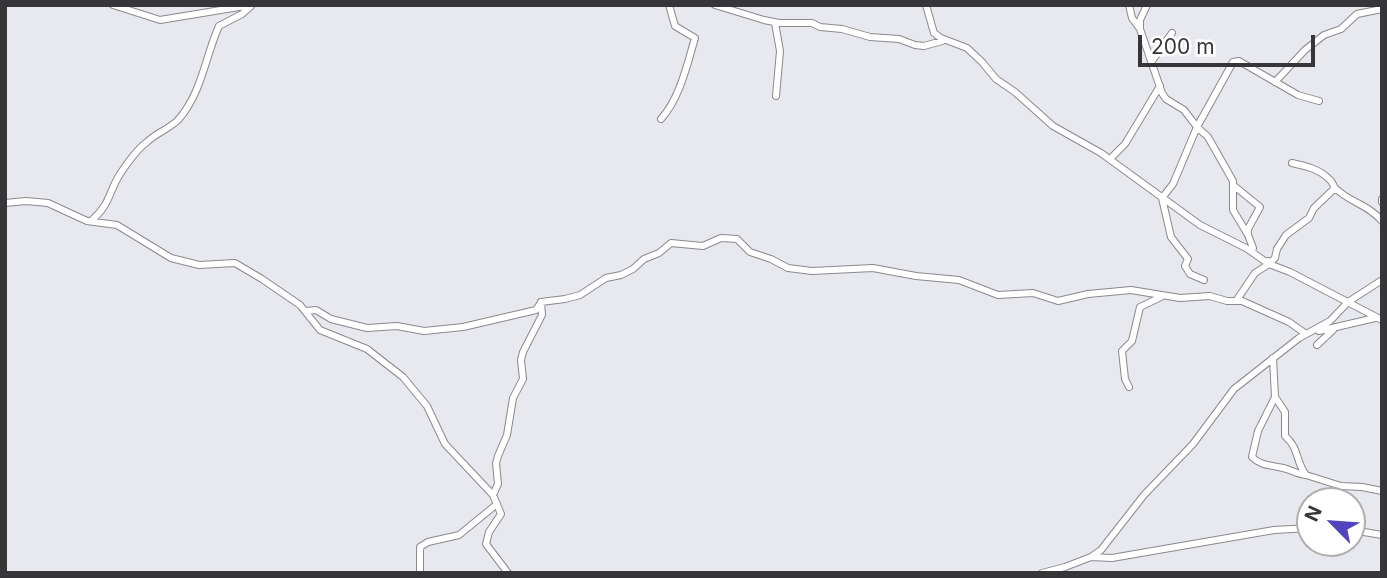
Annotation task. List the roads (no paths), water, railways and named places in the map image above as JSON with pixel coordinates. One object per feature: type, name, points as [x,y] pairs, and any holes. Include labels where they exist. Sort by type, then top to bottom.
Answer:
[{"type":"street","points":[[113,5],[160,20],[211,13],[236,6],[251,6]]},
{"type":"street","points":[[661,119],[670,107],[687,68],[695,38],[675,26],[669,5]]},
{"type":"street","points":[[715,5],[775,23],[812,23],[857,35],[899,39],[915,45],[942,41],[941,38]]},
{"type":"street","points":[[926,5],[932,28],[941,38],[967,48],[996,79],[1053,126],[1110,159],[1200,225],[1378,319]]},
{"type":"street","points":[[1129,5],[1166,99],[1184,110],[1208,137],[1233,181],[1233,210],[1248,236],[1252,252]]},
{"type":"street","points":[[1140,29],[1140,20],[1147,5]]},
{"type":"street","points":[[91,221],[104,211],[121,172],[145,142],[178,120],[201,83],[219,26],[243,14],[251,6]]},
{"type":"street","points":[[1275,82],[1305,50],[1324,35],[1341,29],[1357,14],[1382,9]]},
{"type":"street","points":[[775,23],[780,51],[776,96]]},
{"type":"street","points":[[1152,61],[1172,33]]},
{"type":"street","points":[[1162,198],[1173,184],[1197,127],[1234,62],[1239,61],[1304,98],[1319,101]]},
{"type":"street","points":[[1110,159],[1125,144],[1160,86]]},
{"type":"street","points":[[1293,163],[1314,169],[1330,180],[1335,188],[1370,209],[1382,221]]},
{"type":"street","points":[[1233,185],[1260,207],[1248,229],[1248,236]]},
{"type":"street","points":[[1236,301],[1251,278],[1275,258],[1286,234],[1309,218],[1314,208],[1335,188]]},
{"type":"street","points":[[1162,198],[1171,237],[1188,259],[1185,266],[1190,274],[1204,280]]},
{"type":"street","points":[[5,203],[44,202],[91,221],[117,225],[171,258],[199,265],[235,263],[306,311],[320,330],[366,349],[403,377],[427,406],[445,444],[493,495],[501,514],[489,532],[486,544],[508,573]]},
{"type":"street","points":[[541,302],[580,295],[606,278],[633,269],[671,243],[702,246],[726,238],[737,239],[750,252],[790,269],[812,271],[873,268],[959,280],[998,295],[1033,293],[1058,301],[1122,290],[1190,298],[1210,296],[1223,301],[1246,302],[1289,322],[1306,334]]},
{"type":"street","points":[[1042,573],[1091,557],[1105,546],[1144,495],[1187,451],[1234,389],[1306,334],[1330,321],[1348,302],[1382,281]]},
{"type":"street","points":[[1129,387],[1125,379],[1122,351],[1132,341],[1138,311],[1144,303],[1165,296]]},
{"type":"street","points":[[306,311],[316,310],[331,319],[367,328],[397,326],[424,331],[496,320],[536,310],[541,302]]},
{"type":"street","points":[[493,495],[498,484],[496,463],[508,432],[513,398],[523,379],[521,360],[541,315],[541,302]]},
{"type":"street","points":[[1314,331],[1378,319]]},
{"type":"street","points":[[1317,345],[1334,329]]},
{"type":"street","points":[[1273,358],[1275,397],[1258,431],[1252,457],[1254,460],[1269,467],[1278,467],[1341,486],[1382,491]]},
{"type":"street","points":[[1275,397],[1285,412],[1285,436],[1296,447],[1300,467],[1307,475]]},
{"type":"street","points":[[420,573],[420,547],[428,542],[459,535],[496,504]]},
{"type":"street","points":[[1091,557],[1112,558],[1274,530],[1296,529]]}]
